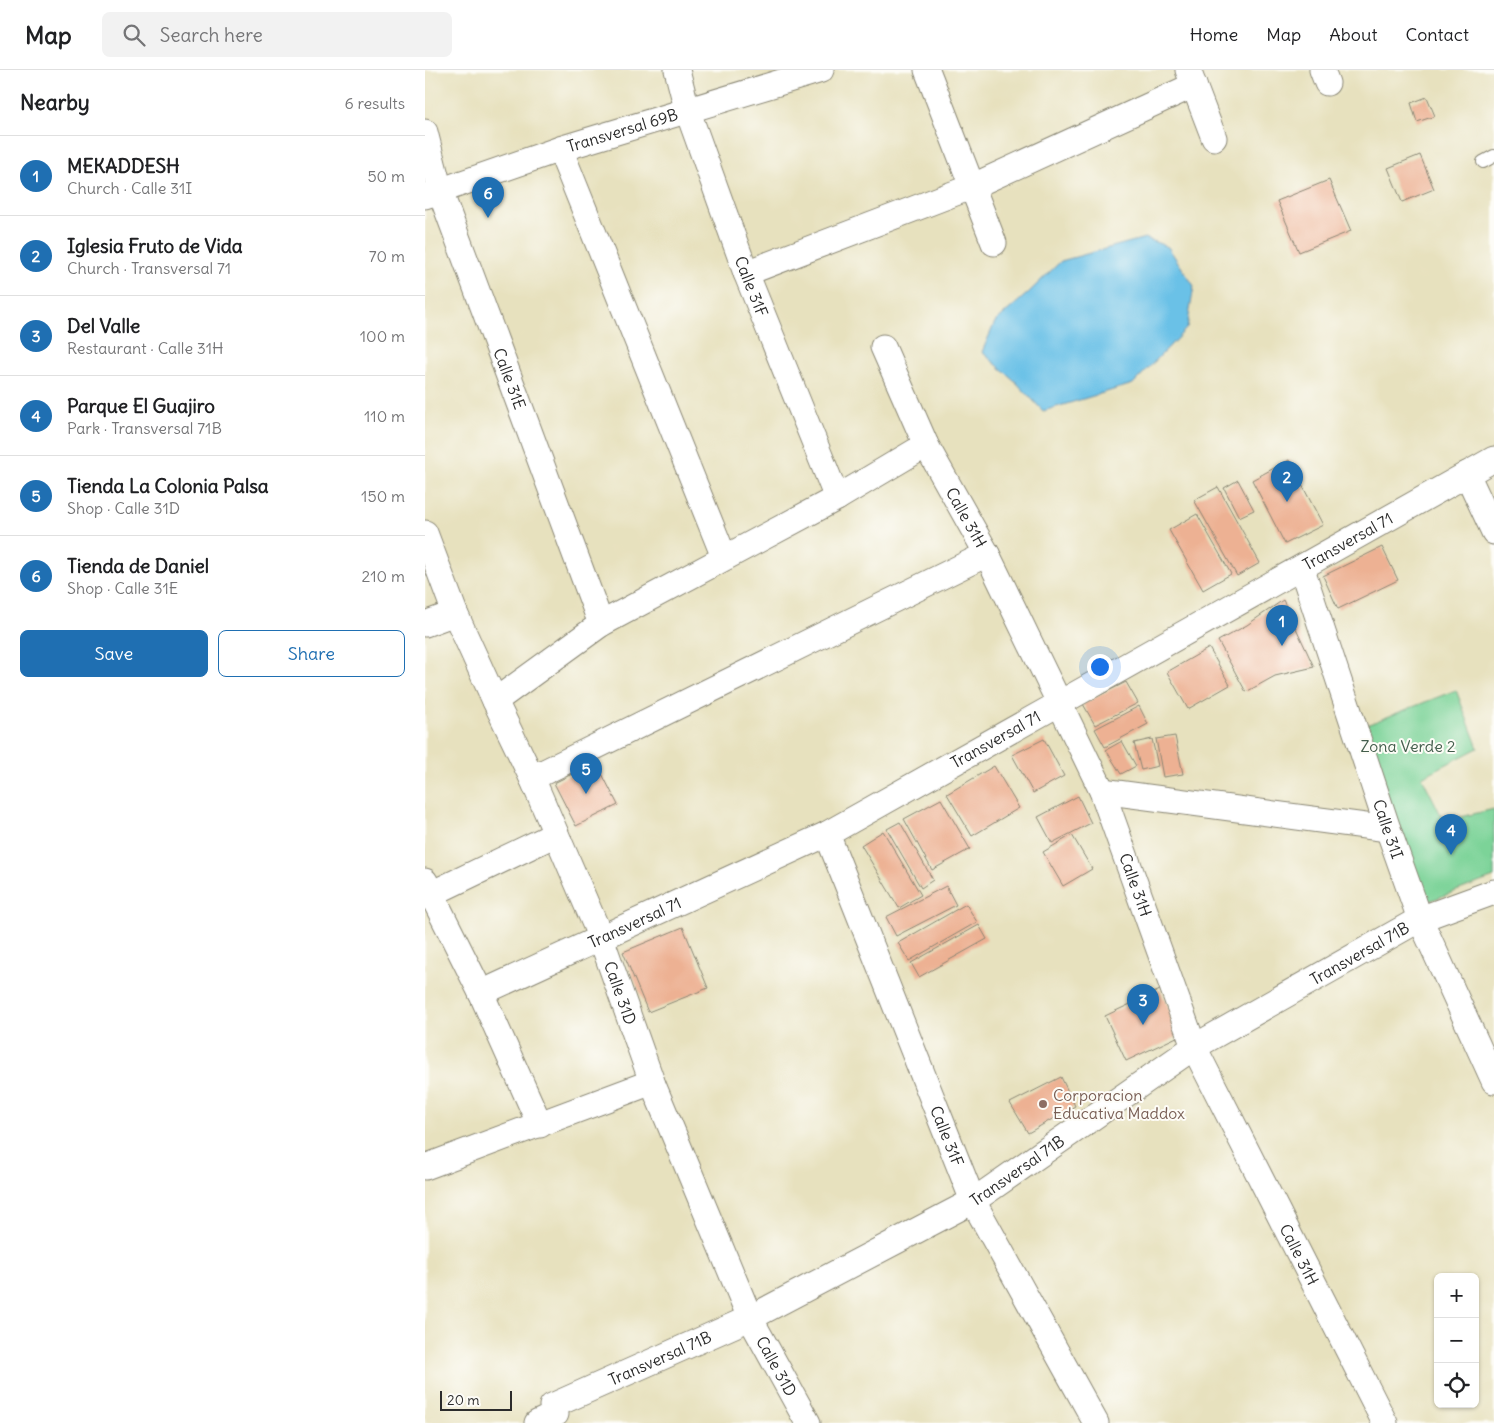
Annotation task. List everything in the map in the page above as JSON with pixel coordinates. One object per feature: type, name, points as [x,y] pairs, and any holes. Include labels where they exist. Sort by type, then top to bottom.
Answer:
[{"type":"street","name":"Calle 31F","points":[[677,70],[687,109],[746,273],[837,498]]},
{"type":"street","name":"Transversal 69B","points":[[433,193],[560,149],[821,70]]},
{"type":"street","points":[[927,70],[994,243]]},
{"type":"street","points":[[746,273],[971,187],[1191,78],[1214,138]]},
{"type":"street","name":"Calle 31E","points":[[425,132],[433,193],[601,624]]},
{"type":"street","points":[[560,149],[724,557]]},
{"type":"street","name":"Calle 31H","points":[[883,347],[926,445],[987,554],[1102,791],[1194,1047],[1385,1423]]},
{"type":"street","points":[[495,701],[601,624],[837,498],[926,445]]},
{"type":"street","name":"Transversal 71","points":[[481,993],[827,834],[1302,569],[1494,459]]},
{"type":"street","points":[[1467,474],[1494,532]]},
{"type":"street","name":"Calle 31D","points":[[425,533],[455,614],[532,778],[601,938],[652,1082],[750,1318],[808,1423]]},
{"type":"street","points":[[532,778],[987,554]]},
{"type":"street","name":"Calle 31I","points":[[1302,569],[1420,920],[1494,1081]]},
{"type":"street","points":[[425,624],[455,614]]},
{"type":"street","points":[[1102,791],[1388,829]]},
{"type":"street","points":[[540,1126],[481,993],[428,888],[557,834]]},
{"type":"street","name":"Calle 31F","points":[[827,834],[973,1201],[1096,1423]]},
{"type":"street","name":"Transversal 71B","points":[[551,1420],[552,1406],[750,1318],[973,1201],[1194,1047],[1420,920],[1494,892]]},
{"type":"street","points":[[425,1167],[540,1126],[652,1082]]},
{"type":"green space","name":"Zona Verde 2","points":[[1456,690],[1478,748],[1422,777],[1444,821],[1494,809],[1494,877],[1424,903],[1364,726]]},
{"type":"water","points":[[1145,238],[1168,247],[1194,286],[1187,328],[1133,384],[1043,411],[1014,380],[982,352],[995,322],[1061,261]]},
{"type":"building","points":[[1427,97],[1435,116],[1417,122],[1411,103]]},
{"type":"building","points":[[1420,155],[1434,189],[1402,202],[1388,168]]},
{"type":"building","points":[[1329,180],[1351,231],[1299,252],[1277,201]]},
{"type":"building","points":[[1289,460],[1323,525],[1285,544],[1252,480]]},
{"type":"building","points":[[1238,480],[1254,510],[1239,517],[1224,488]]},
{"type":"building","points":[[1218,487],[1260,563],[1237,576],[1194,500]]},
{"type":"building","points":[[1197,514],[1231,574],[1203,590],[1169,530]]},
{"type":"building","points":[[1382,547],[1398,580],[1338,609],[1323,576]]},
{"type":"building","points":[[1283,600],[1314,667],[1275,676],[1246,692],[1218,641],[1247,625]]},
{"type":"building","points":[[1209,648],[1230,685],[1188,709],[1167,672]]},
{"type":"building","points":[[1126,682],[1138,703],[1095,725],[1083,704]]},
{"type":"building","points":[[1139,706],[1148,724],[1105,747],[1095,729]]},
{"type":"building","points":[[1175,736],[1183,774],[1163,777],[1156,739]]},
{"type":"building","points":[[1044,739],[1064,776],[1033,793],[1012,755]]},
{"type":"building","points":[[1152,739],[1158,766],[1141,770],[1134,743]]},
{"type":"building","points":[[1122,741],[1136,766],[1121,774],[1106,750]]},
{"type":"building","points":[[596,762],[618,805],[576,826],[554,783]]},
{"type":"building","points":[[994,766],[1019,808],[972,836],[947,794]]},
{"type":"building","points":[[1078,796],[1091,823],[1052,843],[1038,817]]},
{"type":"building","points":[[941,799],[970,849],[932,870],[904,819]]},
{"type":"building","points":[[900,822],[933,880],[921,888],[887,829]]},
{"type":"building","points":[[883,831],[921,895],[899,908],[861,845]]},
{"type":"building","points":[[1072,835],[1092,869],[1063,886],[1043,852]]},
{"type":"building","points":[[946,886],[956,905],[896,936],[886,917]]},
{"type":"building","points":[[966,904],[977,922],[909,961],[898,943]]},
{"type":"building","points":[[979,925],[987,939],[919,977],[911,963]]},
{"type":"building","points":[[683,927],[708,988],[648,1012],[623,952]]},
{"type":"building","points":[[1160,990],[1181,1035],[1126,1061],[1105,1016]]},
{"type":"building","name":"Corporacion Educativa Maddox","points":[[1061,1077],[1075,1106],[1028,1133],[1010,1103]]},
{"type":"place","name":"Tienda de Daniel","points":[[488,218]]},
{"type":"place","name":"Iglesia Fruto de Vida","points":[[1287,502]]},
{"type":"place","name":"MEKADDESH","points":[[1282,646]]},
{"type":"place","name":"Tienda La Colonia Palsa","points":[[586,794]]},
{"type":"place","name":"Parque El Guajiro","points":[[1451,855]]},
{"type":"place","name":"Del Valle","points":[[1143,1025]]},
{"type":"place","name":"Corporacion Educativa Maddox","points":[[1043,1104]]}]
